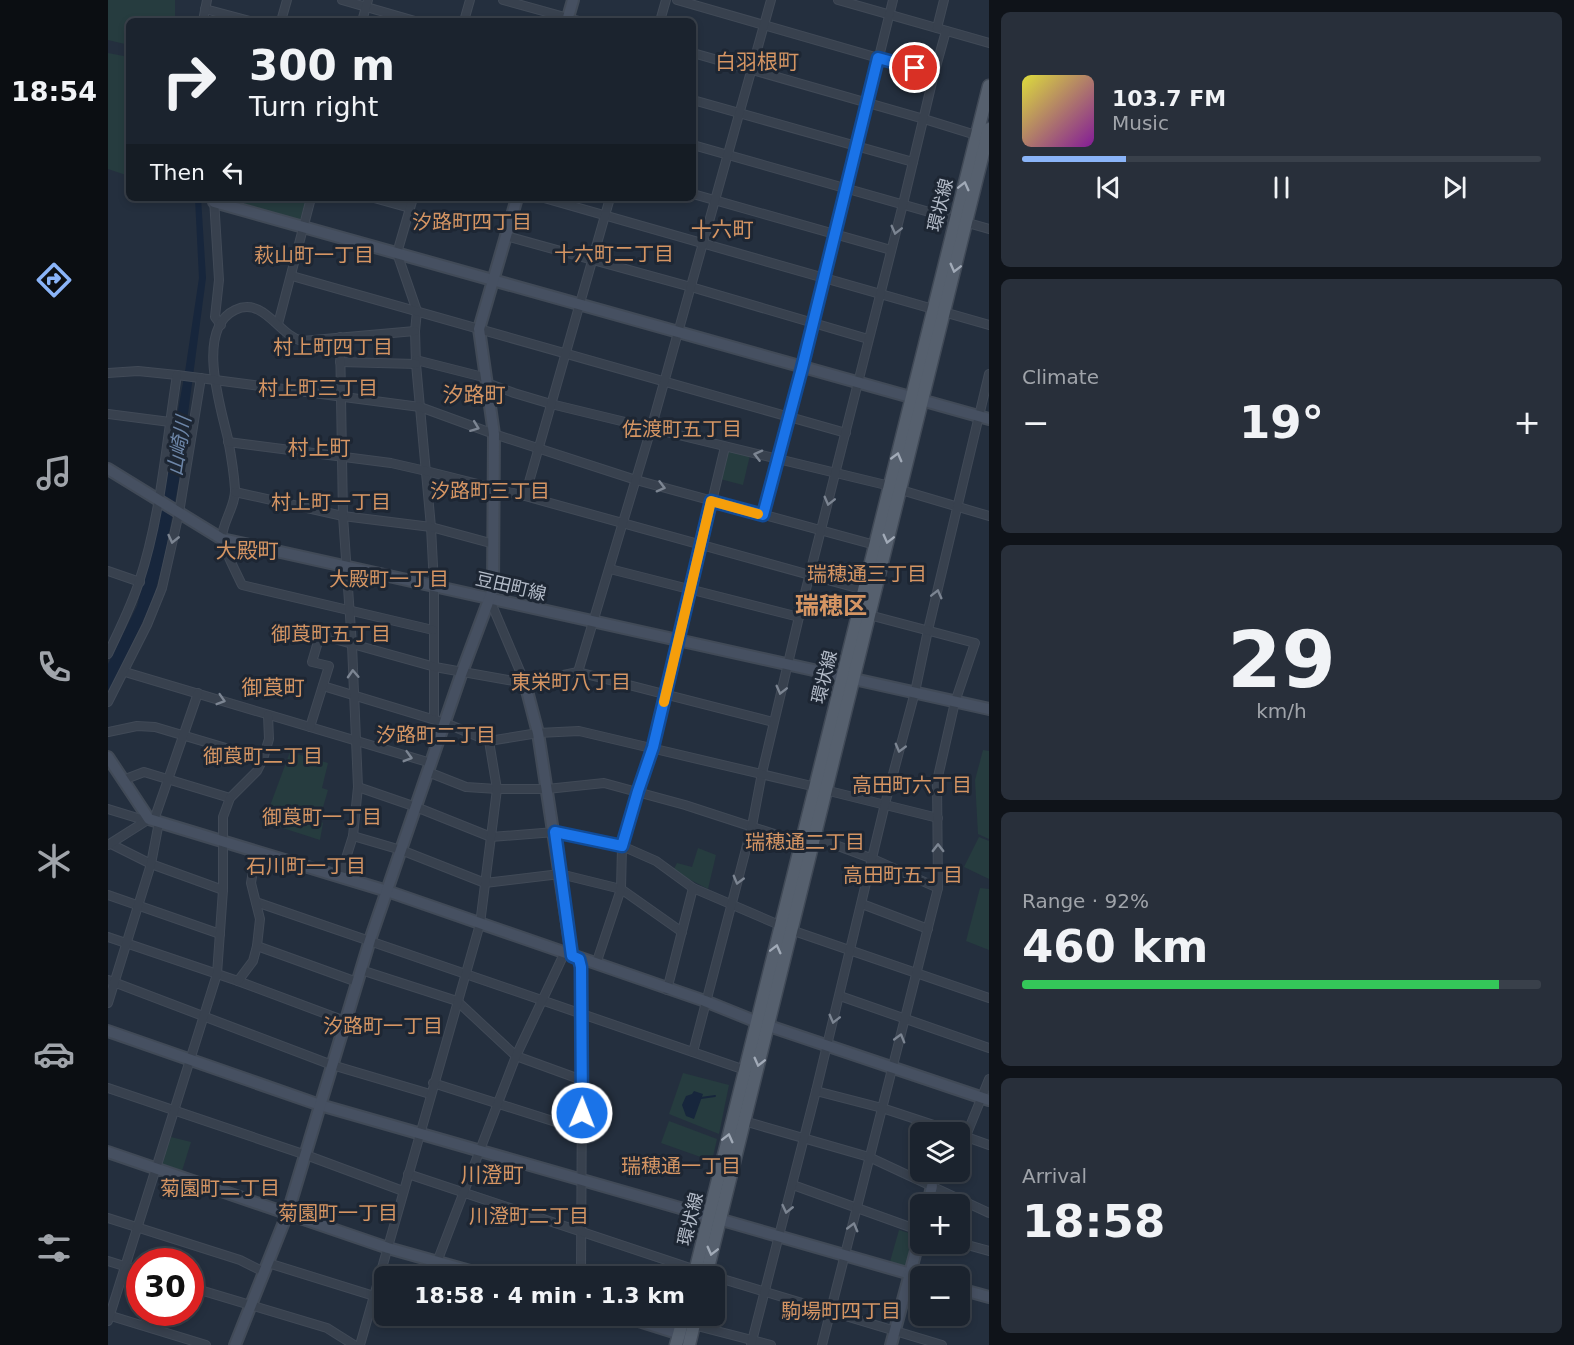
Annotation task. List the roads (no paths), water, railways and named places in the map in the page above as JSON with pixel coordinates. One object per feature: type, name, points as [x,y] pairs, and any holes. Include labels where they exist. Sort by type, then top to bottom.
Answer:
[{"type":"main road","name":"環状線","points":[[848,678],[869,615],[895,488],[961,221],[985,136],[989,86]]},
{"type":"main road","name":"環状線","points":[[786,927],[814,837],[821,789],[848,678],[864,590],[875,545],[895,488]]},
{"type":"main road","name":"環状線","points":[[714,1219],[744,1121],[762,1024],[786,927],[802,843],[821,789]]},
{"type":"main road","name":"環状線","points":[[702,1266],[746,1070],[762,1024]]},
{"type":"main road","points":[[685,1326],[686,1342]]},
{"type":"main road","points":[[686,1342],[696,1326]]},
{"type":"street","points":[[282,18],[287,0]]},
{"type":"street","points":[[342,0],[367,3],[407,18]]},
{"type":"street","points":[[465,18],[470,0]]},
{"type":"street","points":[[503,0],[564,18]]},
{"type":"street","points":[[571,18],[573,0]]},
{"type":"street","points":[[661,18],[666,0]]},
{"type":"street","points":[[677,0],[934,74]]},
{"type":"street","points":[[578,672],[679,333],[771,0]]},
{"type":"street","points":[[838,0],[989,43]]},
{"type":"street","points":[[763,515],[802,368],[893,0]]},
{"type":"street","points":[[937,28],[944,0]]},
{"type":"street","points":[[363,18],[367,3]]},
{"type":"street","points":[[206,4],[242,18]]},
{"type":"street","points":[[693,1052],[752,826],[773,722],[946,31]]},
{"type":"street","points":[[696,54],[985,136]]},
{"type":"street","points":[[696,101],[912,162]]},
{"type":"street","points":[[696,146],[989,229]]},
{"type":"street","points":[[696,195],[891,250]]},
{"type":"street","points":[[214,201],[219,280],[215,317],[221,324]]},
{"type":"street","points":[[217,201],[984,418]]},
{"type":"street","points":[[278,324],[310,201]]},
{"type":"street","points":[[385,201],[410,208]]},
{"type":"street","points":[[412,201],[397,253],[417,311],[416,362],[431,527],[434,585],[433,630],[440,721]]},
{"type":"street","points":[[236,1345],[288,1212],[370,940],[429,768],[440,721],[462,672],[493,589],[494,434],[479,329],[516,201]]},
{"type":"street","points":[[554,201],[989,325]]},
{"type":"street","points":[[525,496],[609,201]]},
{"type":"street","points":[[506,236],[868,339]]},
{"type":"street","points":[[292,276],[846,434]]},
{"type":"street","points":[[415,331],[302,340],[295,339],[269,316],[248,308],[235,310],[228,314],[221,324],[215,343],[213,380],[228,442],[235,492],[222,539],[242,585],[433,630]]},
{"type":"street","points":[[340,337],[343,516],[352,645],[358,787],[353,836],[340,877]]},
{"type":"street","points":[[340,362],[416,362],[487,380],[514,393],[551,404],[895,488],[989,516]]},
{"type":"street","points":[[108,374],[138,371],[178,375],[420,406],[494,434],[636,480],[875,545]]},
{"type":"street","points":[[752,1342],[840,996],[885,804],[915,692],[957,507],[984,418],[989,374]]},
{"type":"street","points":[[108,654],[140,582],[159,501],[178,375]]},
{"type":"street","points":[[108,702],[125,672],[162,588],[178,512],[200,378]]},
{"type":"street","points":[[108,414],[170,423]]},
{"type":"street","points":[[228,442],[391,463],[426,471],[525,496],[864,590]]},
{"type":"street","points":[[596,964],[621,889],[622,846],[653,747],[725,447]]},
{"type":"street","name":"豆田町線","points":[[108,469],[222,539],[989,710]]},
{"type":"street","points":[[235,492],[343,516],[431,527],[494,544]]},
{"type":"street","points":[[610,569],[799,617]]},
{"type":"street","points":[[108,572],[140,582]]},
{"type":"street","points":[[489,598],[525,683],[538,733],[582,1015],[581,1266]]},
{"type":"street","points":[[822,1345],[938,888],[937,781],[955,702],[975,643],[869,615]]},
{"type":"street","points":[[310,727],[329,666],[312,662],[320,635],[435,667],[525,683],[578,672],[773,722]]},
{"type":"street","points":[[125,672],[356,741],[429,768],[465,787],[547,789],[604,783],[638,791],[802,843]]},
{"type":"street","points":[[323,686],[440,721],[489,741],[538,733],[579,731],[762,773],[938,818]]},
{"type":"street","points":[[108,1003],[111,981],[126,943],[151,864],[151,820],[198,693]]},
{"type":"street","points":[[132,1248],[217,974],[223,817],[230,798],[257,771],[263,759],[269,739],[268,715]]},
{"type":"street","points":[[108,732],[137,726],[155,727],[263,759]]},
{"type":"street","points":[[383,1266],[480,924],[497,789],[489,741]]},
{"type":"street","points":[[108,758],[151,820]]},
{"type":"street","points":[[123,780],[144,772],[230,798]]},
{"type":"street","points":[[358,787],[491,837],[555,832],[622,846],[656,861],[693,888],[786,927],[989,998]]},
{"type":"street","points":[[108,809],[387,891],[762,1024],[985,1098]]},
{"type":"street","points":[[109,844],[151,820]]},
{"type":"street","points":[[353,836],[402,850],[485,884],[560,874],[621,889],[682,932]]},
{"type":"street","points":[[814,837],[938,888]]},
{"type":"street","points":[[109,844],[151,864],[222,890]]},
{"type":"street","points":[[238,981],[250,967],[257,946],[260,919],[251,884],[256,852]]},
{"type":"street","points":[[667,990],[693,888]]},
{"type":"street","points":[[108,895],[220,934]]},
{"type":"street","points":[[256,902],[746,1070]]},
{"type":"street","points":[[862,904],[928,929]]},
{"type":"street","points":[[108,937],[238,981],[345,1021]]},
{"type":"street","points":[[257,946],[357,982]]},
{"type":"street","points":[[437,1262],[516,1056],[542,1000],[572,956]]},
{"type":"street","points":[[361,970],[457,1001],[516,1056],[582,1080]]},
{"type":"street","points":[[111,981],[332,1065],[430,1094]]},
{"type":"street","points":[[840,996],[989,1048]]},
{"type":"street","points":[[108,1031],[320,1105],[910,1274],[891,1345]]},
{"type":"street","points":[[970,1123],[985,1098],[989,1079]]},
{"type":"street","points":[[433,1083],[581,1130]]},
{"type":"street","points":[[108,1088],[404,1191]]},
{"type":"street","points":[[816,1091],[925,1122]]},
{"type":"street","points":[[744,1121],[869,1157],[989,1212]]},
{"type":"street","points":[[970,1138],[989,1145]]},
{"type":"street","points":[[108,1152],[388,1248],[452,1266]]},
{"type":"street","points":[[408,1174],[677,1266]]},
{"type":"street","points":[[793,1185],[910,1227]]},
{"type":"street","points":[[930,1194],[932,1186]]},
{"type":"street","points":[[108,1218],[266,1268],[374,1296],[360,1345]]},
{"type":"street","points":[[970,1245],[989,1251]]},
{"type":"street","points":[[108,1261],[126,1267],[109,1317],[206,1345]]},
{"type":"street","points":[[725,1281],[942,1345]]},
{"type":"street","points":[[204,1291],[327,1328],[354,1345]]},
{"type":"street","points":[[970,1292],[989,1297]]},
{"type":"street","points":[[647,1326],[686,1342]]},
{"type":"street","points":[[712,1326],[752,1342],[771,1345]]},
{"type":"water","name":"山崎川","points":[[195,201],[201,201],[206,278],[179,481],[164,559],[153,600],[108,694],[108,664],[137,606],[155,537],[185,372],[199,278]]},
{"type":"water","points":[[694,1091],[703,1094],[694,1119],[686,1116],[682,1105],[686,1096]]},
{"type":"waterway","points":[[701,1098],[715,1096]]},
{"type":"district","name":"白羽根町","points":[[757,62]]},
{"type":"district","name":"汐路町四丁目","points":[[472,222]]},
{"type":"district","name":"十六町","points":[[722,230]]},
{"type":"district","name":"十六町二丁目","points":[[614,254]]},
{"type":"district","name":"萩山町一丁目","points":[[314,255]]},
{"type":"district","name":"村上町四丁目","points":[[333,347]]},
{"type":"district","name":"村上町三丁目","points":[[318,388]]},
{"type":"district","name":"汐路町","points":[[474,395]]},
{"type":"district","name":"佐渡町五丁目","points":[[682,429]]},
{"type":"district","name":"村上町","points":[[319,448]]},
{"type":"district","name":"汐路町三丁目","points":[[490,491]]},
{"type":"district","name":"村上町一丁目","points":[[331,502]]},
{"type":"district","name":"大殿町","points":[[247,551]]},
{"type":"district","name":"瑞穂通三丁目","points":[[867,574]]},
{"type":"district","name":"大殿町一丁目","points":[[389,579]]},
{"type":"district","name":"瑞穂区","points":[[831,606]]},
{"type":"district","name":"御莨町五丁目","points":[[331,634]]},
{"type":"district","name":"東栄町八丁目","points":[[571,682]]},
{"type":"district","name":"御莨町","points":[[273,688]]},
{"type":"district","name":"汐路町二丁目","points":[[436,735]]},
{"type":"district","name":"御莨町二丁目","points":[[263,756]]},
{"type":"district","name":"高田町六丁目","points":[[912,785]]},
{"type":"district","name":"御莨町一丁目","points":[[322,817]]},
{"type":"district","name":"瑞穂通二丁目","points":[[805,842]]},
{"type":"district","name":"石川町一丁目","points":[[306,866]]},
{"type":"district","name":"高田町五丁目","points":[[903,875]]},
{"type":"district","name":"汐路町一丁目","points":[[383,1026]]},
{"type":"district","name":"瑞穂通一丁目","points":[[681,1166]]},
{"type":"district","name":"川澄町","points":[[492,1175]]},
{"type":"district","name":"菊園町二丁目","points":[[220,1188]]},
{"type":"district","name":"菊園町一丁目","points":[[338,1213]]},
{"type":"district","name":"川澄町二丁目","points":[[529,1216]]},
{"type":"district","name":"駒場町四丁目","points":[[841,1311]]}]
